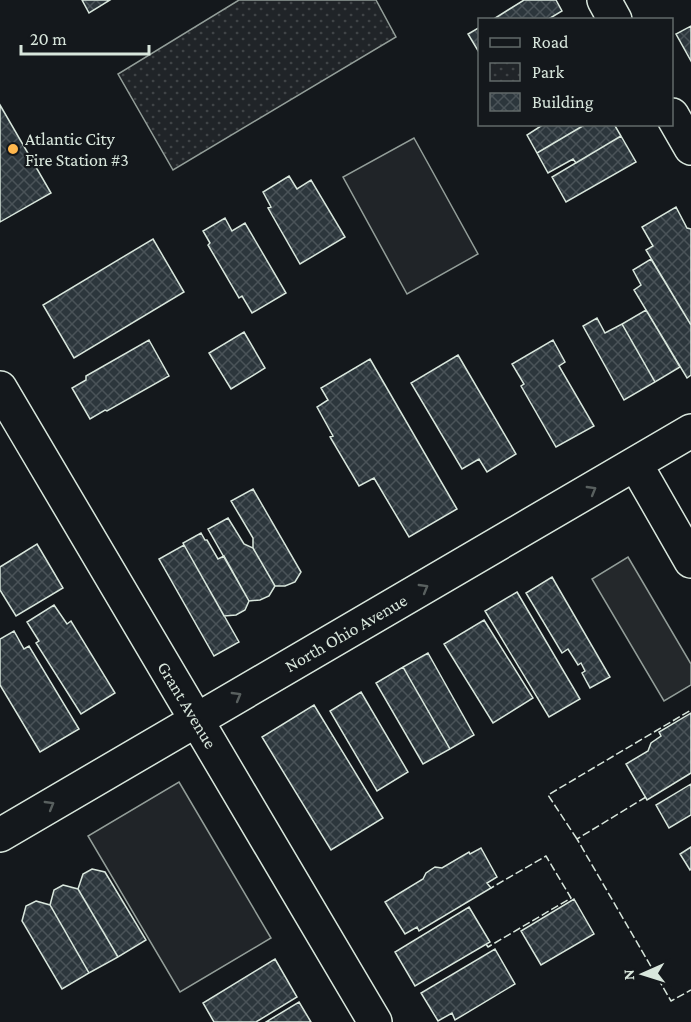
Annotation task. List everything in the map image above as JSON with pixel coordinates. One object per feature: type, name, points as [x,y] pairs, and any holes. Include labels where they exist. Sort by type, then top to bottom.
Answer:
[{"type":"street","points":[[604,0],[614,18]]},
{"type":"street","points":[[673,117],[691,148]]},
{"type":"street","name":"Grant Avenue","points":[[0,388],[375,1022]]},
{"type":"street","name":"North Ohio Avenue","points":[[0,835],[691,431]]},
{"type":"street","points":[[636,465],[691,561]]},
{"type":"green space","points":[[239,0],[376,0],[396,37],[173,170],[118,74]]},
{"type":"green space","points":[[414,138],[478,254],[407,294],[343,177]]},
{"type":"green space","points":[[179,782],[271,938],[180,992],[88,836]]},
{"type":"shaded area","points":[[628,557],[691,664],[691,685],[664,701],[592,579]]},
{"type":"building","points":[[82,0],[110,0],[89,13]]},
{"type":"building","points":[[524,0],[556,0],[562,11],[550,18],[495,18]]},
{"type":"building","points":[[691,26],[691,61],[676,34]]},
{"type":"building","points":[[478,28],[478,51],[468,34]]},
{"type":"building","name":"Atlantic City Fire Station #3","points":[[0,105],[51,193],[0,222]]},
{"type":"building","points":[[541,126],[583,126],[537,153],[527,135]]},
{"type":"building","points":[[583,126],[615,126],[621,136],[576,163],[573,159],[548,173],[537,153]]},
{"type":"building","points":[[621,136],[636,162],[566,202],[552,177]]},
{"type":"building","points":[[289,176],[297,189],[311,180],[345,237],[300,264],[268,208],[271,207],[263,192]]},
{"type":"building","points":[[676,207],[687,228],[691,229],[691,325],[646,250],[653,246],[642,227]]},
{"type":"building","points":[[225,218],[232,231],[245,223],[286,293],[252,313],[242,296],[239,298],[208,245],[210,243],[203,231]]},
{"type":"building","points":[[153,239],[184,292],[74,358],[43,305]]},
{"type":"building","points":[[651,259],[691,325],[691,375],[687,378],[634,290],[641,285],[633,270]]},
{"type":"building","points":[[646,310],[680,367],[655,382],[622,324]]},
{"type":"building","points":[[597,318],[605,333],[622,324],[655,382],[624,400],[583,326]]},
{"type":"building","points":[[244,332],[265,368],[231,389],[209,353]]},
{"type":"building","points":[[149,340],[169,376],[90,419],[72,388],[86,380],[86,376]]},
{"type":"building","points":[[553,340],[565,362],[559,366],[594,426],[556,447],[521,386],[524,384],[512,364]]},
{"type":"building","points":[[458,355],[516,454],[487,472],[479,459],[462,469],[411,383]]},
{"type":"building","points":[[370,359],[457,509],[409,537],[374,478],[359,486],[330,437],[333,436],[317,407],[328,400],[321,388]]},
{"type":"building","points":[[253,489],[301,572],[295,582],[285,586],[275,586],[253,548],[253,538],[231,501]]},
{"type":"building","points":[[228,518],[244,544],[253,548],[275,586],[269,596],[249,601],[208,529]]},
{"type":"building","points":[[201,533],[218,559],[224,556],[249,601],[245,610],[236,615],[224,616],[183,543]]},
{"type":"building","points":[[37,544],[63,588],[16,616],[0,590],[0,567]]},
{"type":"building","points":[[184,545],[239,642],[214,656],[159,559]]},
{"type":"building","points":[[552,577],[610,677],[590,688],[582,673],[585,671],[581,663],[578,665],[568,649],[562,653],[526,593]]},
{"type":"building","points":[[517,592],[580,699],[549,717],[485,611]]},
{"type":"building","points":[[54,605],[67,624],[71,621],[115,693],[81,714],[36,643],[39,641],[27,622]]},
{"type":"building","points":[[484,620],[533,698],[493,723],[444,644]]},
{"type":"building","points":[[14,631],[24,649],[29,646],[79,729],[40,752],[0,685],[0,639]]},
{"type":"building","points":[[428,653],[474,735],[450,749],[403,667]]},
{"type":"building","points":[[403,667],[450,749],[423,764],[376,683]]},
{"type":"building","points":[[361,692],[408,772],[377,791],[330,711]]},
{"type":"building","points":[[314,705],[383,818],[331,850],[262,737]]},
{"type":"building","points":[[691,713],[691,773],[647,800],[626,764],[648,751],[651,743],[661,736],[659,732]]},
{"type":"building","points":[[691,784],[691,815],[669,828],[656,805]]},
{"type":"building","points":[[691,847],[691,869],[690,870],[680,854]]},
{"type":"building","points":[[481,848],[497,877],[487,883],[491,888],[419,931],[417,927],[405,934],[385,902],[423,879],[426,873],[435,867],[442,868],[469,852],[470,854]]},
{"type":"building","points":[[92,869],[105,872],[146,940],[118,957],[78,889],[83,874]]},
{"type":"building","points":[[63,885],[78,889],[118,957],[89,973],[50,905],[54,890]]},
{"type":"building","points":[[574,899],[594,934],[541,965],[521,931]]},
{"type":"building","points":[[36,901],[50,905],[89,973],[62,989],[22,921],[26,906]]},
{"type":"building","points":[[469,907],[490,942],[415,986],[395,952]]},
{"type":"building","points":[[495,949],[515,984],[455,1020],[452,1013],[438,1021],[421,993]]},
{"type":"building","points":[[275,959],[297,997],[256,1022],[214,1022],[203,1003]]},
{"type":"building","points":[[299,1002],[311,1022],[266,1022]]},
{"type":"fence","points":[[577,839],[548,795],[691,710]]},
{"type":"fence","points":[[646,797],[577,839],[671,1001],[691,990]]},
{"type":"fence","points":[[486,944],[488,947],[571,898],[546,856],[491,888]]},
{"type":"place","name":"Atlantic City Fire Station #3","points":[[13,149]]}]
